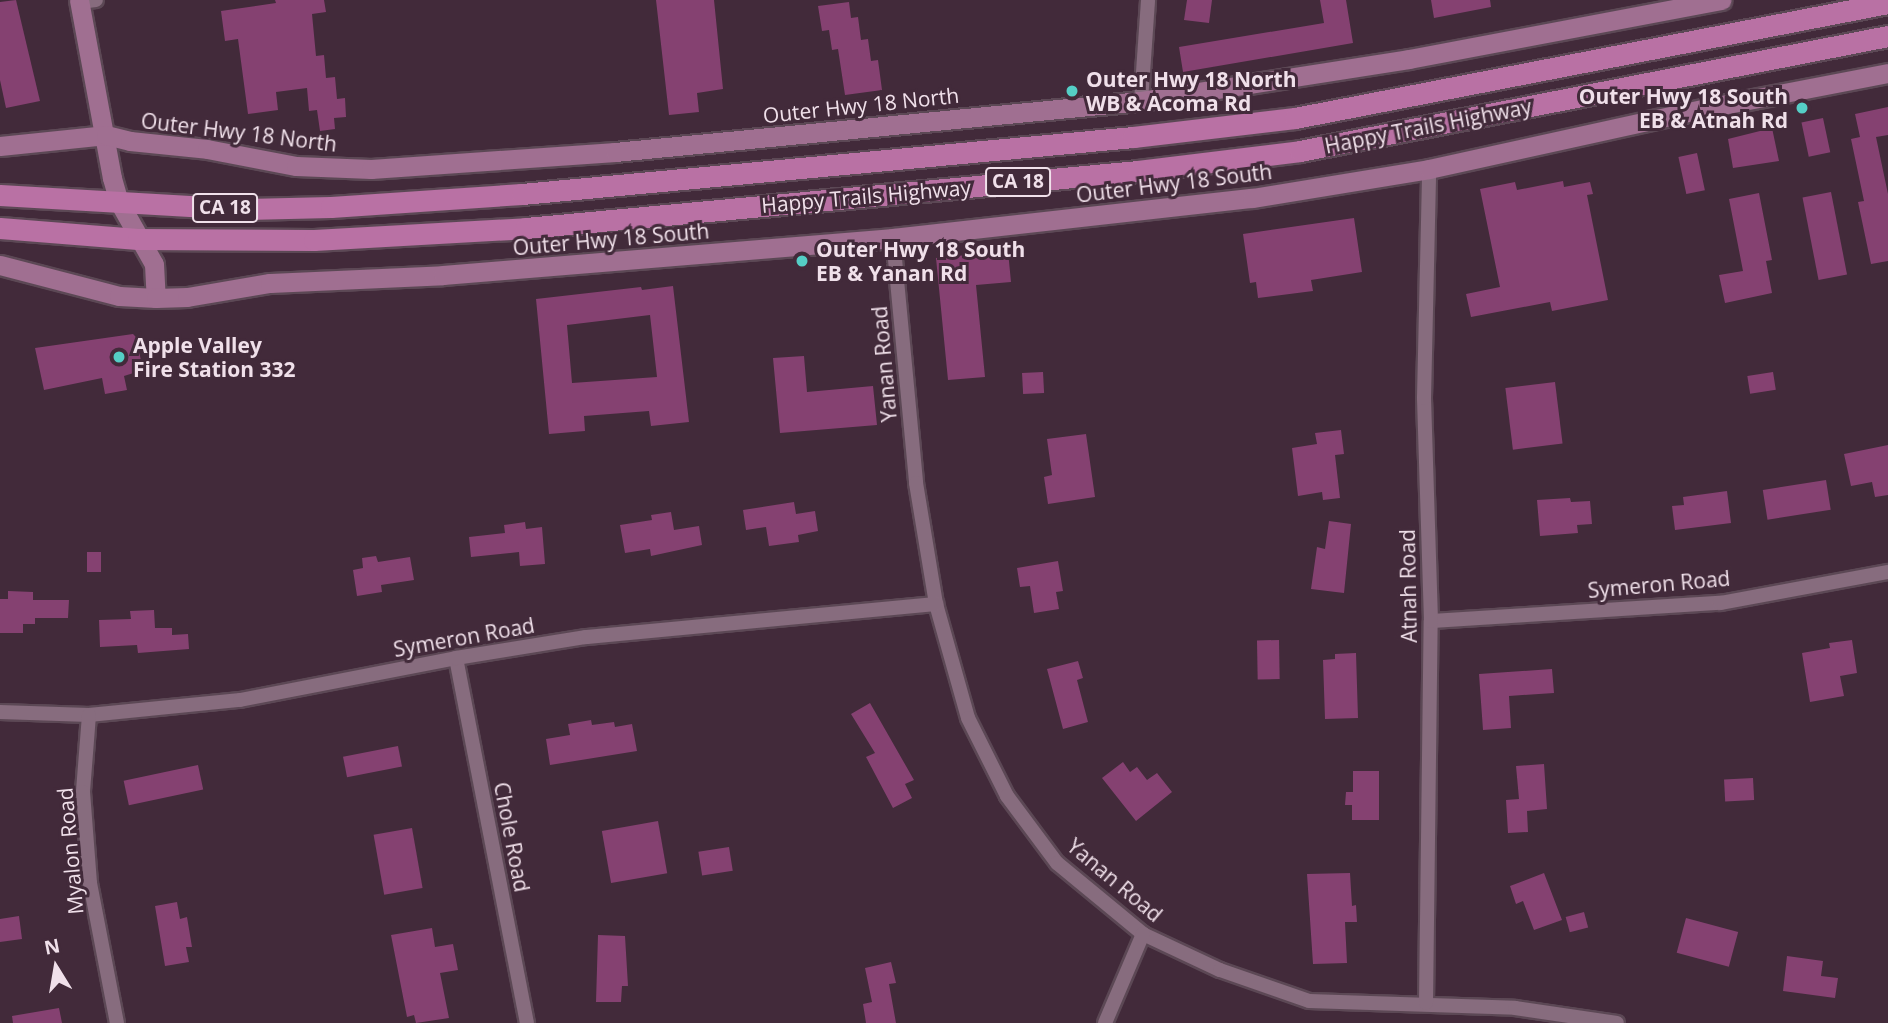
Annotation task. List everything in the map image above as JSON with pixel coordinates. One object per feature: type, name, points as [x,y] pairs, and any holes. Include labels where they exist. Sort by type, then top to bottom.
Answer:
[{"type":"main road","name":"Happy Trails Highway","points":[[0,195],[246,209],[331,207],[522,194],[1133,137],[1294,118],[1888,3]]},
{"type":"main road","name":"Happy Trails Highway","points":[[0,228],[138,239],[314,240],[526,228],[1138,171],[1300,151],[1888,36]]},
{"type":"street","points":[[1141,101],[1148,0]]},
{"type":"street","name":"Outer Hwy 18 North","points":[[0,146],[106,135],[130,141],[207,149],[296,166],[371,169],[641,149],[1141,101],[1409,59],[1661,6],[1721,0]]},
{"type":"street","points":[[85,1],[119,202],[154,264],[156,298]]},
{"type":"street","name":"Outer Hwy 18 South","points":[[0,265],[119,296],[156,298],[187,297],[271,283],[443,275],[892,238],[1252,198],[1429,169],[1706,108],[1888,74]]},
{"type":"street","name":"Atnah Road","points":[[1426,1003],[1431,621],[1424,398],[1429,169]]},
{"type":"street","name":"Yanan Road","points":[[892,238],[916,483],[936,604],[968,718],[1007,796],[1057,863],[1143,934],[1220,970],[1309,1001],[1426,1003],[1524,1009],[1617,1023]]},
{"type":"street","name":"Symeron Road","points":[[1431,621],[1720,603],[1888,572]]},
{"type":"street","name":"Symeron Road","points":[[0,712],[89,715],[240,700],[456,658],[586,638],[936,604]]},
{"type":"street","name":"Chole Road","points":[[456,658],[527,1023]]},
{"type":"street","name":"Myalon Road","points":[[89,715],[83,792],[90,883],[117,1023]]},
{"type":"street","points":[[1105,1023],[1143,934]]},
{"type":"building","points":[[16,0],[40,101],[6,108],[0,80],[0,2]]},
{"type":"building","points":[[275,0],[324,0],[326,12],[312,14],[316,56],[324,55],[326,78],[335,77],[337,99],[345,98],[346,117],[334,118],[335,129],[320,131],[317,110],[309,111],[307,88],[276,92],[278,110],[248,114],[238,39],[225,41],[221,11],[276,3]]},
{"type":"building","points":[[656,0],[714,0],[723,89],[697,93],[699,112],[669,115]]},
{"type":"building","points":[[1187,0],[1212,0],[1209,23],[1184,20]]},
{"type":"building","points":[[1320,0],[1346,0],[1353,43],[1183,72],[1179,47],[1324,23]]},
{"type":"building","points":[[1431,0],[1490,0],[1491,7],[1434,18]]},
{"type":"building","points":[[849,2],[851,18],[858,17],[861,40],[868,39],[871,61],[878,60],[882,90],[845,95],[838,49],[832,50],[829,30],[822,31],[818,6]]},
{"type":"building","points":[[1888,107],[1888,135],[1876,137],[1888,194],[1888,261],[1871,264],[1858,202],[1864,201],[1851,139],[1860,137],[1855,114]]},
{"type":"building","points":[[1823,118],[1830,152],[1809,157],[1801,123]]},
{"type":"building","points":[[1772,128],[1779,161],[1733,168],[1728,139]]},
{"type":"building","points":[[1697,153],[1705,190],[1686,194],[1678,157]]},
{"type":"building","points":[[1563,181],[1564,187],[1590,182],[1593,194],[1587,195],[1608,300],[1552,311],[1550,302],[1471,317],[1466,294],[1500,287],[1480,189],[1515,182],[1517,190]]},
{"type":"building","points":[[1831,192],[1847,274],[1819,280],[1803,198]]},
{"type":"building","points":[[1759,193],[1772,260],[1766,261],[1772,293],[1725,303],[1719,275],[1743,271],[1729,199]]},
{"type":"building","points":[[1354,218],[1362,272],[1311,280],[1313,291],[1258,298],[1256,282],[1250,283],[1243,234]]},
{"type":"building","points":[[1008,251],[1011,282],[976,285],[985,377],[948,380],[936,258]]},
{"type":"building","points":[[673,286],[689,422],[651,426],[649,411],[584,416],[585,431],[549,434],[536,299],[641,287],[642,290]],"holes":[[[650,315],[657,377],[572,383],[567,325]]]},
{"type":"building","points":[[133,334],[143,370],[124,376],[127,390],[105,394],[102,378],[44,390],[35,348]]},
{"type":"building","points":[[804,356],[807,392],[873,386],[877,425],[780,433],[773,358]]},
{"type":"building","points":[[1043,372],[1044,393],[1023,394],[1022,373]]},
{"type":"building","points":[[1773,372],[1776,390],[1750,394],[1747,376]]},
{"type":"building","points":[[1555,382],[1563,444],[1513,450],[1505,388]]},
{"type":"building","points":[[1341,430],[1344,454],[1335,455],[1340,498],[1323,500],[1322,492],[1298,496],[1292,448],[1317,444],[1315,433]]},
{"type":"building","points":[[1086,434],[1095,497],[1048,504],[1044,477],[1052,475],[1047,439]]},
{"type":"building","points":[[1888,445],[1888,495],[1875,497],[1872,482],[1851,486],[1844,454]]},
{"type":"building","points":[[1826,480],[1831,510],[1767,520],[1763,490]]},
{"type":"building","points":[[1727,491],[1731,523],[1675,530],[1672,506],[1684,505],[1683,497]]},
{"type":"building","points":[[1570,498],[1571,502],[1590,501],[1592,524],[1577,525],[1578,533],[1540,536],[1537,500]]},
{"type":"building","points":[[794,502],[796,514],[815,511],[818,531],[798,535],[799,542],[769,546],[766,527],[746,530],[743,510]]},
{"type":"building","points":[[671,512],[674,530],[699,526],[702,545],[651,556],[650,549],[625,553],[620,525],[652,520],[651,515]]},
{"type":"building","points":[[1329,521],[1351,524],[1344,593],[1311,589],[1317,547],[1325,549]]},
{"type":"building","points":[[525,522],[526,529],[542,527],[545,564],[520,566],[519,552],[471,557],[469,537],[505,533],[504,525]]},
{"type":"building","points":[[87,552],[101,552],[101,572],[87,572]]},
{"type":"building","points":[[376,556],[378,562],[410,557],[414,580],[381,585],[382,592],[357,596],[353,570],[363,568],[362,558]]},
{"type":"building","points":[[1058,561],[1063,591],[1056,592],[1059,609],[1034,613],[1030,586],[1020,587],[1017,568]]},
{"type":"building","points":[[8,591],[33,592],[33,600],[69,600],[68,618],[35,618],[35,624],[23,624],[23,633],[0,633],[0,599],[8,599]]},
{"type":"building","points":[[154,610],[155,628],[172,628],[172,635],[188,634],[189,649],[138,653],[137,645],[100,647],[99,620],[131,619],[130,611]]},
{"type":"building","points":[[1257,640],[1279,640],[1280,679],[1258,679]]},
{"type":"building","points":[[1852,640],[1857,673],[1840,676],[1844,696],[1810,702],[1802,653],[1830,648],[1829,643]]},
{"type":"building","points":[[1356,653],[1358,718],[1325,719],[1323,660],[1335,659],[1335,654]]},
{"type":"building","points":[[1078,661],[1083,678],[1077,680],[1088,722],[1063,729],[1047,669]]},
{"type":"building","points":[[1552,669],[1554,693],[1509,696],[1511,728],[1483,730],[1479,674]]},
{"type":"building","points":[[870,703],[914,780],[905,784],[912,798],[893,808],[866,757],[875,753],[851,714]]},
{"type":"building","points":[[591,720],[592,725],[614,722],[615,727],[632,724],[637,751],[550,765],[546,739],[570,735],[568,724]]},
{"type":"building","points":[[398,746],[402,767],[347,777],[343,757]]},
{"type":"building","points":[[1123,762],[1130,772],[1137,767],[1147,780],[1157,773],[1172,792],[1136,821],[1102,778]]},
{"type":"building","points":[[1544,764],[1547,809],[1527,811],[1528,832],[1508,833],[1506,800],[1519,799],[1516,766]]},
{"type":"building","points":[[198,765],[203,789],[129,805],[124,781]]},
{"type":"building","points":[[1353,771],[1379,771],[1379,820],[1352,820],[1352,805],[1345,805],[1346,792],[1353,792]]},
{"type":"building","points":[[1753,778],[1754,800],[1725,801],[1724,780]]},
{"type":"building","points":[[658,821],[667,873],[611,883],[602,831]]},
{"type":"building","points":[[412,828],[423,888],[384,895],[374,835]]},
{"type":"building","points":[[729,847],[733,871],[702,876],[698,852]]},
{"type":"building","points":[[1350,873],[1352,906],[1356,905],[1357,922],[1345,922],[1347,963],[1313,964],[1307,874]]},
{"type":"building","points":[[1544,873],[1562,920],[1534,930],[1523,901],[1516,904],[1510,886]]},
{"type":"building","points":[[177,902],[180,919],[187,917],[192,947],[186,947],[189,962],[165,966],[155,906]]},
{"type":"building","points":[[1584,912],[1588,927],[1570,932],[1566,917]]},
{"type":"building","points":[[19,916],[22,939],[0,942],[0,919]]},
{"type":"building","points":[[1686,918],[1738,932],[1729,967],[1677,953]]},
{"type":"building","points":[[432,928],[435,947],[453,944],[458,970],[440,973],[449,1018],[416,1023],[414,1015],[407,1017],[391,935]]},
{"type":"building","points":[[598,935],[625,936],[628,986],[622,986],[621,1002],[596,1002]]},
{"type":"building","points":[[1787,956],[1823,961],[1821,976],[1838,978],[1835,998],[1783,991]]},
{"type":"building","points":[[891,962],[896,983],[889,984],[896,1023],[866,1023],[863,1004],[872,1002],[865,968]]},
{"type":"building","points":[[59,1008],[62,1023],[13,1023],[12,1016]]},
{"type":"place","name":"Outer Hwy 18 North WB & Acoma Rd","points":[[1072,91]]},
{"type":"place","name":"Outer Hwy 18 South EB & Atnah Rd","points":[[1802,108]]},
{"type":"place","name":"Outer Hwy 18 South EB & Yanan Rd","points":[[802,261]]},
{"type":"place","name":"Apple Valley Fire Station 332","points":[[119,357]]}]
